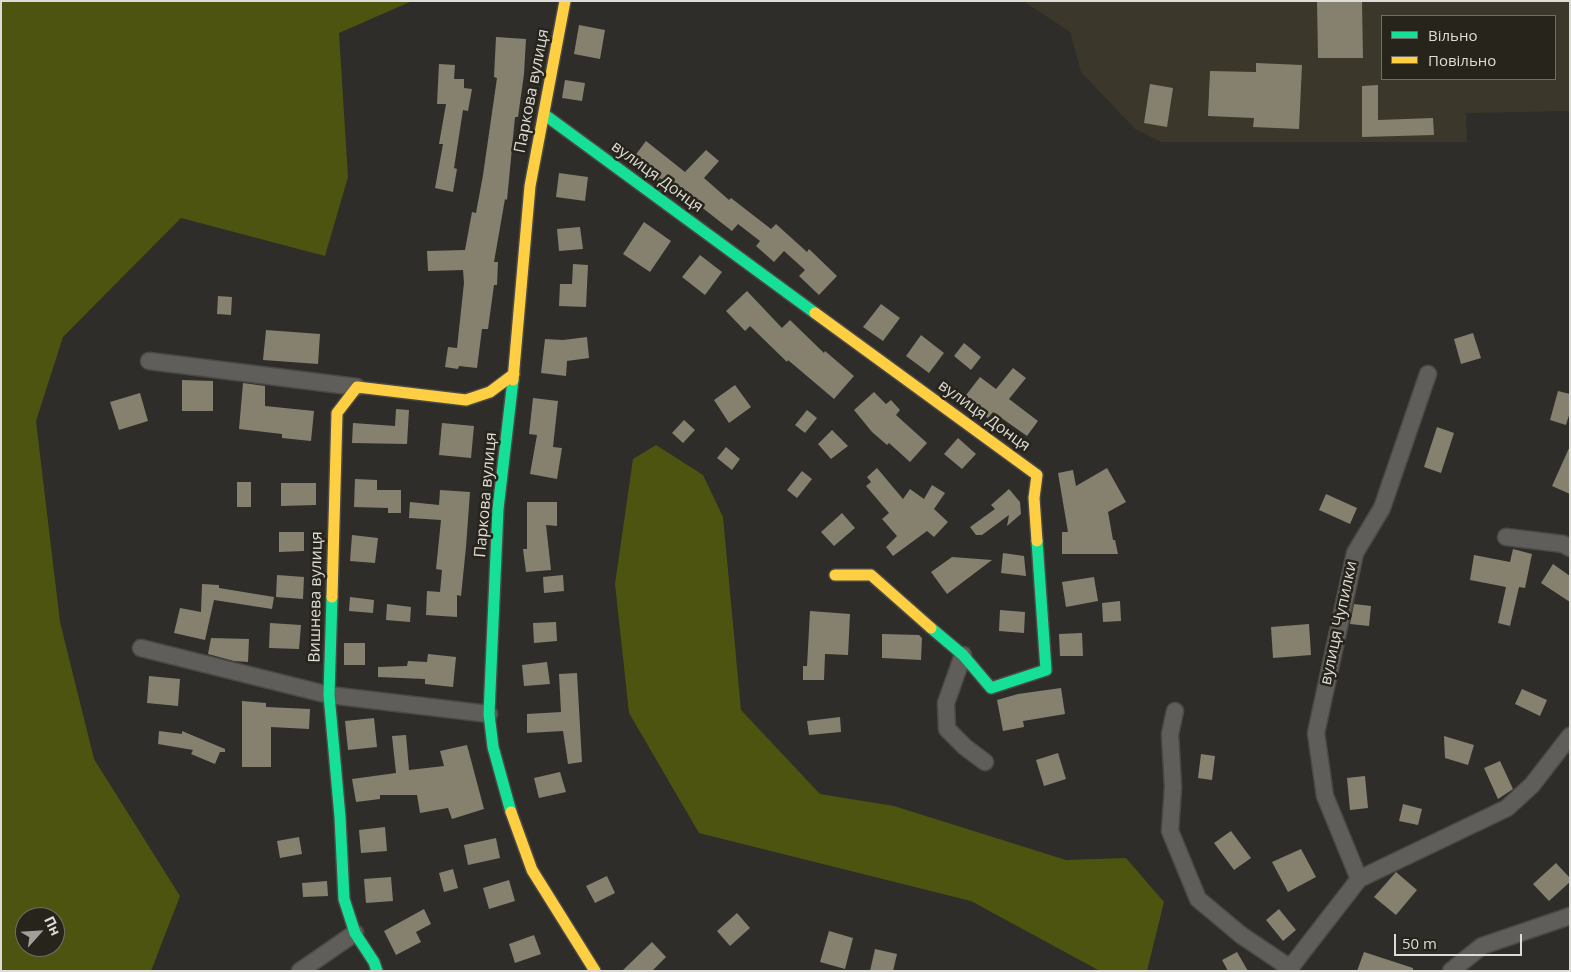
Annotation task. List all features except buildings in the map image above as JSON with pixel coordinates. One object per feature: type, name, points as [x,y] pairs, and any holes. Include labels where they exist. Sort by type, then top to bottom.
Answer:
[{"type":"street","name":"Паркова вулиця","points":[[565,1],[545,115],[530,186],[514,374],[498,509],[489,714],[493,748],[515,825],[532,870],[595,971]]},
{"type":"street","name":"вулиця Донця","points":[[545,115],[1037,475],[1034,498],[1046,670],[991,688],[963,655],[871,575],[835,575]]},
{"type":"street","points":[[148,361],[466,400],[490,392],[514,374]]},
{"type":"street","name":"вулиця Чупилки","points":[[1359,879],[1325,796],[1316,733],[1354,552],[1382,508],[1428,374]]},
{"type":"street","name":"Вишнева вулиця","points":[[357,387],[336,413],[329,695],[340,817],[344,899],[355,933],[374,962],[377,971]]},
{"type":"street","points":[[1506,537],[1563,544],[1570,548]]},
{"type":"street","points":[[141,648],[329,695],[489,714]]},
{"type":"street","points":[[963,655],[946,703],[947,729],[965,747],[985,762]]},
{"type":"street","points":[[1175,711],[1170,734],[1173,787],[1170,832],[1198,900],[1241,935],[1291,969],[1359,879],[1507,808],[1532,785],[1570,736]]},
{"type":"street","points":[[1451,971],[1482,946],[1570,916]]},
{"type":"street","points":[[300,971],[355,933]]},
{"type":"shaded area","points":[[1023,1],[1570,1],[1570,111],[1466,113],[1467,142],[1161,142],[1135,129],[1081,72],[1070,32]]},
{"type":"green space","points":[[1,1],[412,1],[339,33],[348,177],[325,256],[181,218],[63,337],[36,421],[60,622],[94,759],[180,896],[151,971],[1,971]]},
{"type":"green space","points":[[656,445],[703,475],[723,517],[741,710],[820,794],[894,806],[1066,860],[1126,858],[1164,902],[1147,971],[1100,971],[971,901],[699,833],[629,713],[615,584],[633,459]]},
{"type":"traffic: fast","points":[[545,115],[815,313]]},
{"type":"traffic: fast","points":[[511,812],[493,747],[489,714],[498,509],[513,380]]},
{"type":"traffic: fast","points":[[931,628],[963,655],[991,688],[1046,670],[1037,541]]},
{"type":"traffic: fast","points":[[332,597],[329,695],[340,817],[344,899],[355,933],[374,962],[377,971]]},
{"type":"traffic: slow","points":[[513,380],[530,186],[565,1]]},
{"type":"traffic: slow","points":[[815,313],[1037,475],[1034,498],[1037,541]]},
{"type":"traffic: slow","points":[[332,597],[337,413],[357,387],[466,400],[490,392],[514,374]]},
{"type":"traffic: slow","points":[[835,575],[871,575],[931,628]]},
{"type":"traffic: slow","points":[[511,812],[532,870],[595,971]]}]
